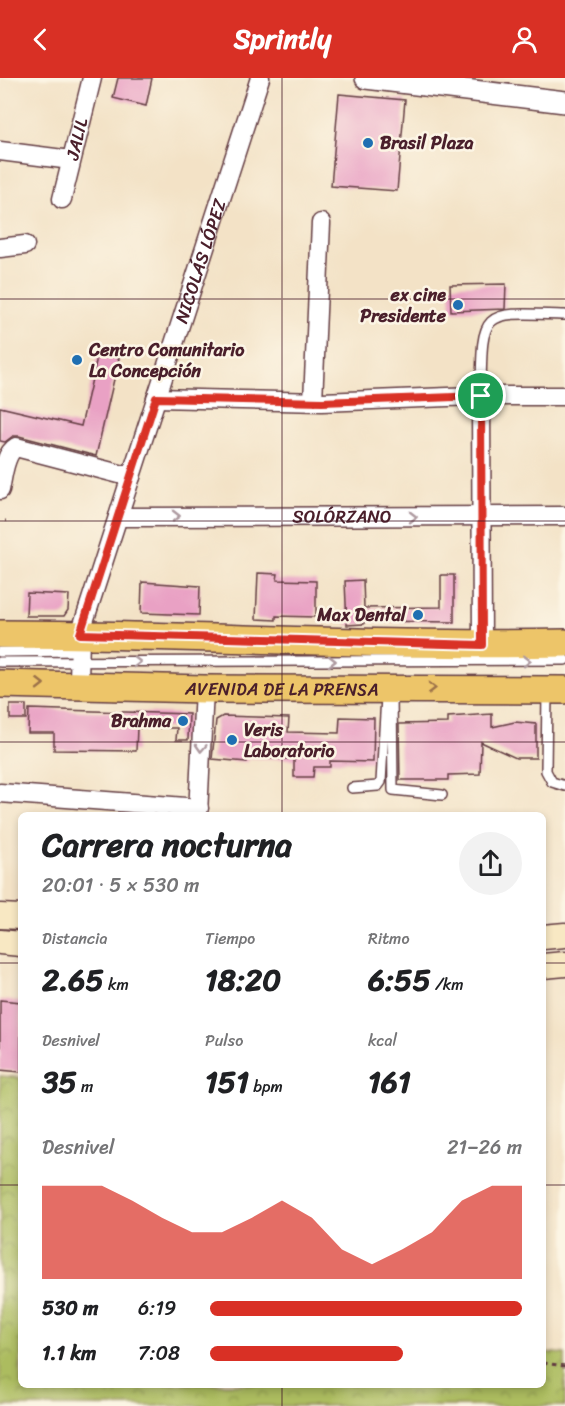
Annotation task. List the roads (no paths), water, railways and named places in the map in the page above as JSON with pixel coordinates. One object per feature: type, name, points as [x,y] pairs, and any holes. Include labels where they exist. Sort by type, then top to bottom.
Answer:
[{"type":"main road","name":"AVENIDA DE LA PRENSA","points":[[0,634],[79,658],[204,689],[556,690]]},
{"type":"main road","name":"AVENIDA DE LA PRENSA","points":[[0,684],[79,658],[565,643]]},
{"type":"main road","points":[[0,916],[18,917]]},
{"type":"main road","points":[[546,937],[565,935]]},
{"type":"main road","points":[[0,942],[18,944]]},
{"type":"main road","points":[[546,966],[565,964]]},
{"type":"street","name":"JALIL","points":[[62,199],[92,78]]},
{"type":"street","name":"NICOLÁS LÓPEZ","points":[[79,658],[118,518],[260,78]]},
{"type":"street","points":[[366,78],[565,102]]},
{"type":"street","points":[[0,151],[71,160]]},
{"type":"street","points":[[313,401],[321,223]]},
{"type":"street","points":[[0,248],[25,245]]},
{"type":"street","points":[[481,396],[482,645]]},
{"type":"street","points":[[156,398],[313,401],[565,396]]},
{"type":"street","points":[[0,490],[7,459],[13,448],[22,448],[131,477]]},
{"type":"street","name":"SOLÓRZANO","points":[[118,518],[565,516]]},
{"type":"street","points":[[0,793],[198,811],[204,689]]},
{"type":"lane","points":[[481,396],[481,349],[490,320],[497,315],[565,315]]},
{"type":"lane","points":[[0,652],[79,658]]},
{"type":"lane","points":[[0,662],[79,658],[565,660]]},
{"type":"lane","points":[[352,788],[378,786],[381,782],[389,688]]},
{"type":"lane","points":[[389,688],[393,790],[442,795]]},
{"type":"lane","points":[[556,690],[546,771],[552,782],[565,786]]},
{"type":"place","name":"Brasil Plaza","points":[[368,143]]},
{"type":"place","name":"ex cine Presidente","points":[[458,305]]},
{"type":"place","name":"Centro Comunitario La Concepción","points":[[77,360]]},
{"type":"place","name":"Max Dental","points":[[418,615]]},
{"type":"place","name":"Brahma","points":[[183,721]]},
{"type":"place","name":"Veris Laboratorio","points":[[232,740]]}]
